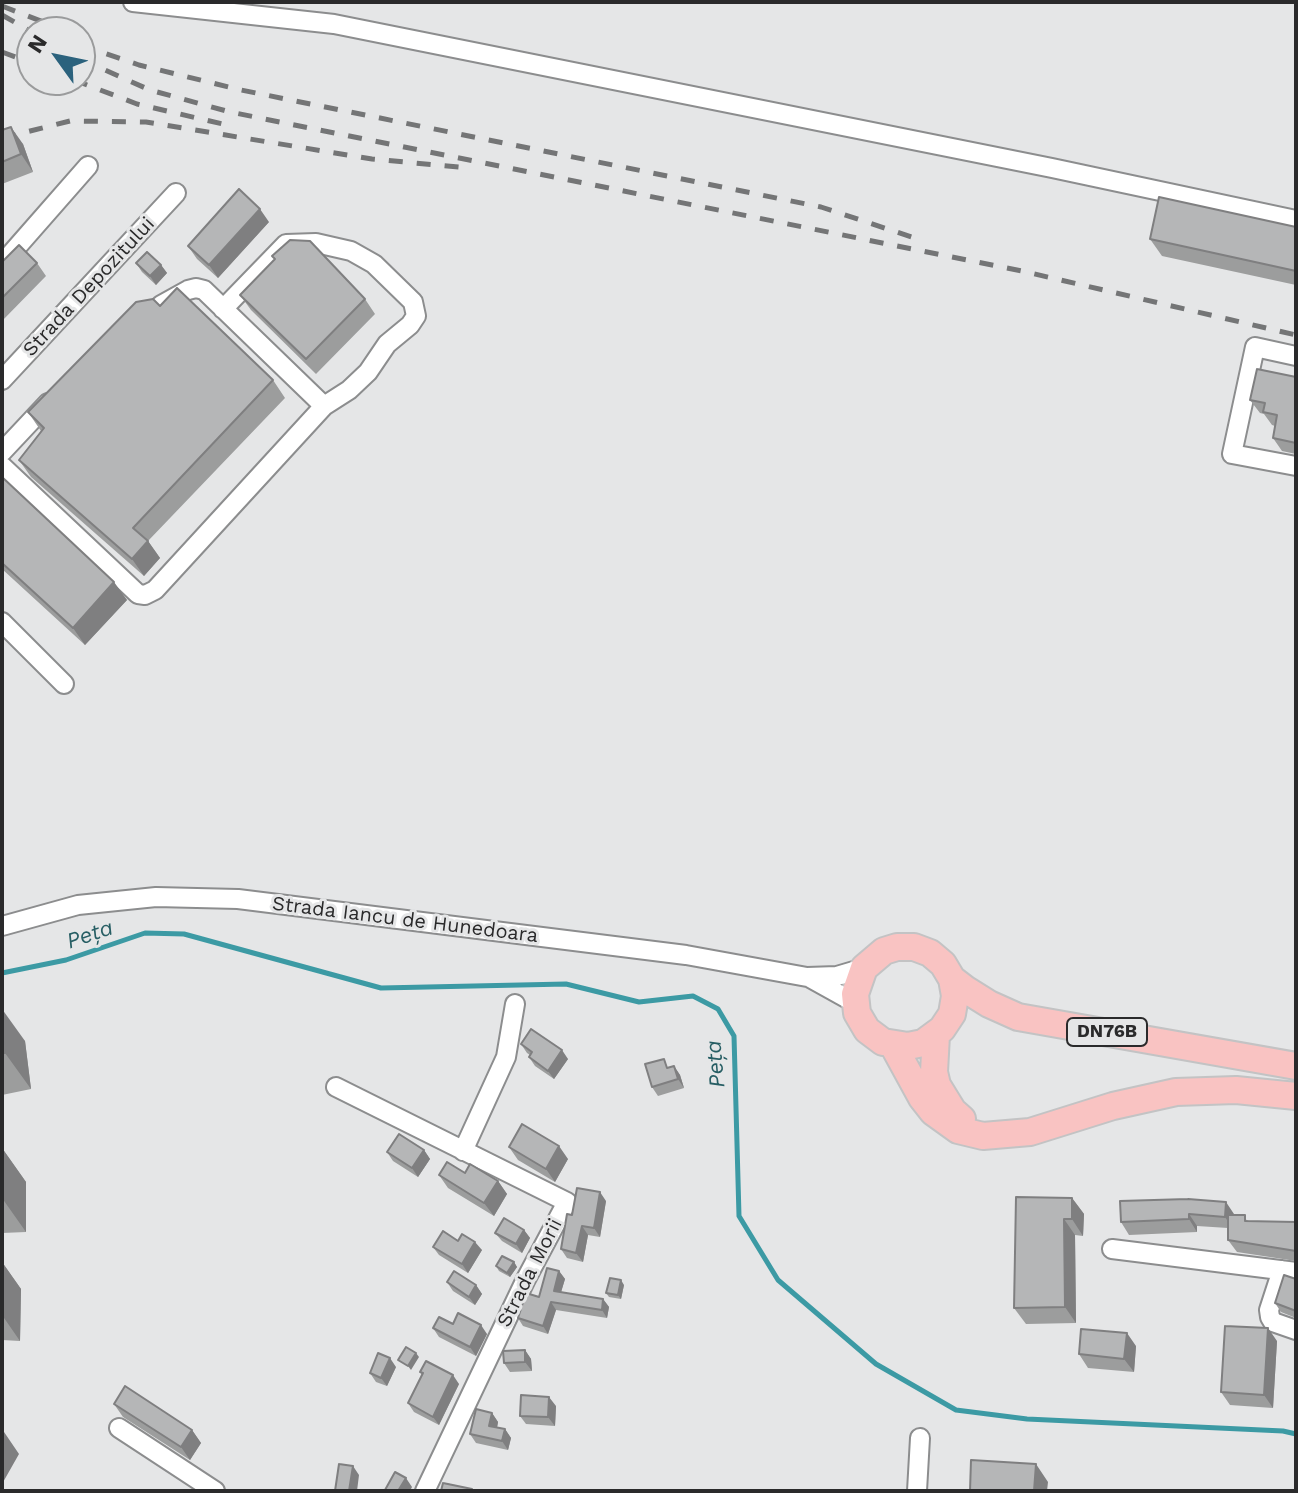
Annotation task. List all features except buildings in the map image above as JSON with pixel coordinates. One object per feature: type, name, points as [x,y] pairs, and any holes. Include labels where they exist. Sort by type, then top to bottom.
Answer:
[{"type":"highway","points":[[942,1029],[923,1043],[908,1046],[893,1045],[875,1037],[867,1030],[855,1003],[856,985],[864,968],[884,951],[897,947],[914,947],[930,953],[943,964],[952,979],[954,1005],[942,1029],[934,1072],[944,1099],[953,1111],[963,1120],[998,1136]]},
{"type":"highway","name":"DN76B","points":[[952,979],[989,1004],[1018,1017],[1296,1066]]},
{"type":"highway","name":"DN76B","points":[[942,1029],[1018,1017]]},
{"type":"highway","points":[[893,1045],[922,1098],[940,1118],[969,1134],[998,1136],[1030,1132],[1113,1106],[1176,1092],[1236,1090],[1294,1096]]},
{"type":"street","points":[[133,2],[334,24],[1296,220]]},
{"type":"street","points":[[2,264],[88,166]]},
{"type":"street","name":"Strada Depozitului","points":[[2,380],[176,193]]},
{"type":"street","points":[[2,466],[138,594],[145,595],[155,590],[324,406],[349,390],[368,372],[387,344],[416,316],[413,302],[374,264],[351,251],[316,243],[286,244],[223,309]]},
{"type":"street","points":[[140,308],[152,308],[196,288],[204,290],[324,406]]},
{"type":"street","points":[[1296,356],[1255,347],[1232,454],[1296,466]]},
{"type":"street","points":[[2,451],[56,395]]},
{"type":"street","points":[[2,622],[64,684]]},
{"type":"street","name":"Strada Iancu de Hunedoara","points":[[2,926],[78,905],[156,897],[238,899],[686,955],[807,977],[837,976],[864,968]]},
{"type":"street","name":"Strada Iancu de Hunedoara","points":[[807,977],[855,1003]]},
{"type":"street","points":[[463,1151],[506,1057],[515,1004]]},
{"type":"street","name":"Strada Morii","points":[[336,1087],[567,1202],[526,1279],[425,1491]]},
{"type":"street","points":[[1112,1249],[1289,1271],[1269,1310],[1273,1322],[1296,1330]]},
{"type":"street","points":[[119,1428],[215,1491]]},
{"type":"street","points":[[917,1491],[920,1438]]},
{"type":"waterway","name":"Peța","points":[[2,973],[66,960],[145,933],[184,934],[381,988],[566,984],[639,1002],[693,996],[718,1009],[734,1036],[739,1216],[778,1280],[876,1364],[956,1410],[1027,1419],[1296,1434]]},
{"type":"railway","points":[[2,6],[28,16]]},
{"type":"railway","points":[[2,15],[16,23]]},
{"type":"railway","points":[[96,50],[139,65],[241,90],[821,207],[924,241]]},
{"type":"railway","points":[[2,52],[16,57]]},
{"type":"railway","points":[[96,66],[150,90],[230,112],[1022,271],[1296,335]]},
{"type":"railway","points":[[96,88],[137,104],[227,125]]},
{"type":"railway","points":[[2,138],[70,121],[146,122],[372,159],[469,168]]}]
